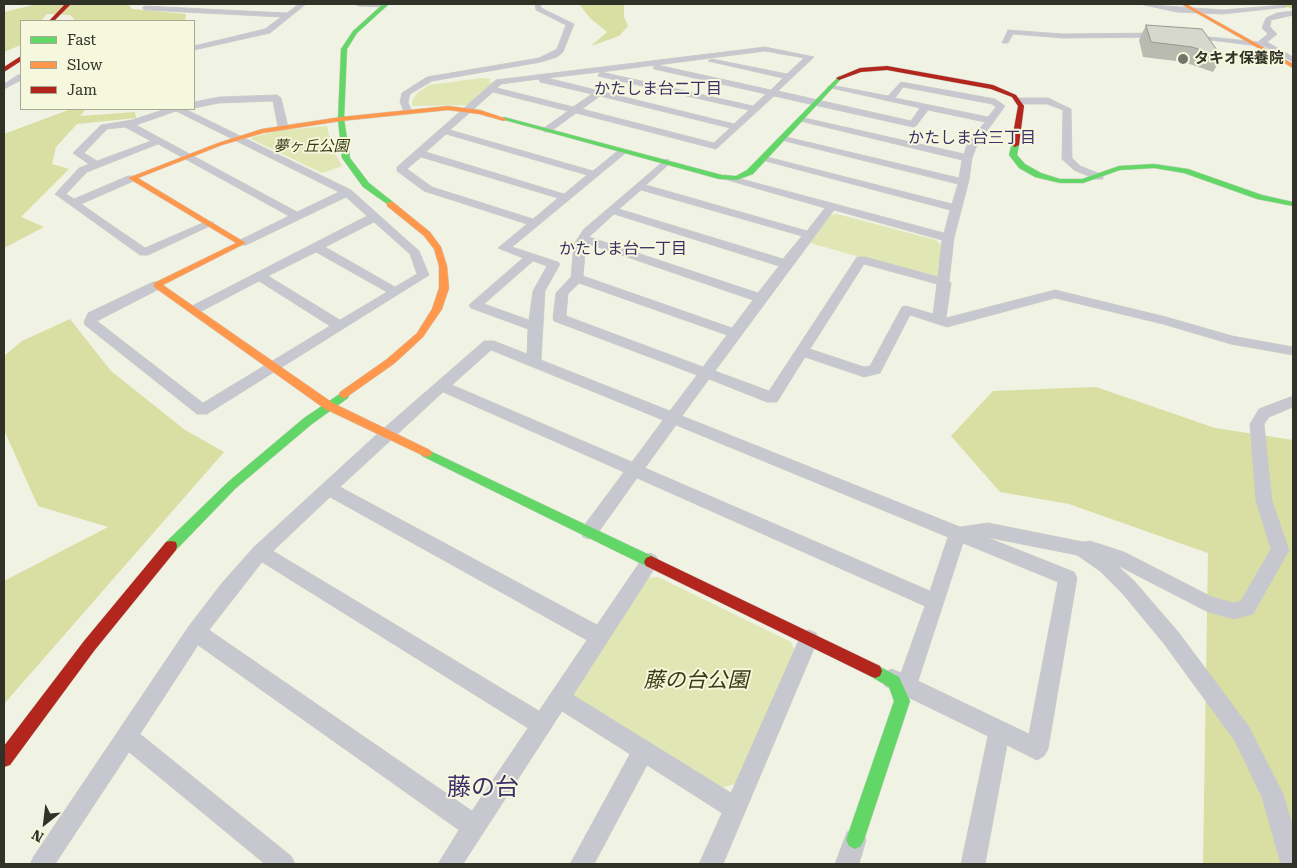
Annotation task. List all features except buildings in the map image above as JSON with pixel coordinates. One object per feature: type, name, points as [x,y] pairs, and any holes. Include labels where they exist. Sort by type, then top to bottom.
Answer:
[{"type":"street","points":[[52,20],[68,4]]},
{"type":"street","points":[[153,4],[145,8],[205,14],[287,15]]},
{"type":"street","points":[[205,14],[217,4]]},
{"type":"street","points":[[195,48],[267,30],[302,4]]},
{"type":"street","points":[[358,4],[385,4]]},
{"type":"street","points":[[4,759],[89,646],[168,549],[232,485],[329,406],[391,361],[420,335],[437,309],[444,288],[443,266],[438,249],[427,234],[366,184],[346,158],[341,120],[344,49],[355,32],[385,4]]},
{"type":"street","points":[[408,112],[404,102],[406,93],[430,79],[542,60],[554,55],[560,50],[570,24],[538,10],[538,4]]},
{"type":"street","points":[[1142,4],[1177,10],[1249,11],[1281,6],[1293,12]]},
{"type":"street","points":[[1183,4],[1201,9],[1262,45],[1293,66]]},
{"type":"street","points":[[1262,45],[1262,42],[1273,34],[1266,28],[1268,19],[1293,12]]},
{"type":"street","points":[[1005,41],[1010,32],[1063,36],[1177,36],[1262,45],[1293,60]]},
{"type":"street","points":[[491,89],[716,146],[810,57],[764,49],[499,82],[491,89],[467,110],[419,153],[402,169],[428,189],[534,223]]},
{"type":"street","points":[[699,58],[789,78]]},
{"type":"street","points":[[4,70],[20,59]]},
{"type":"street","points":[[645,65],[913,124],[926,106]]},
{"type":"street","points":[[722,177],[737,178],[746,175],[841,76],[849,72],[868,69],[893,69],[993,87],[1009,93],[1019,101],[1021,106],[1013,155],[1018,163],[1038,175],[1060,181],[1083,181],[1127,167],[1160,167],[1194,174],[1265,199],[1293,204]]},
{"type":"street","points":[[588,71],[755,109]]},
{"type":"street","points":[[4,87],[20,78]]},
{"type":"street","points":[[532,78],[736,127]]},
{"type":"street","points":[[890,99],[901,84],[995,102],[1001,106],[972,145],[966,158],[963,182],[948,238],[939,321]]},
{"type":"street","points":[[831,87],[990,120]]},
{"type":"street","points":[[546,130],[598,94]]},
{"type":"street","points":[[195,105],[219,100],[277,98],[284,127]]},
{"type":"street","points":[[1019,101],[1050,102],[1067,109],[1067,160],[1077,168],[1098,177]]},
{"type":"street","points":[[73,203],[132,178],[238,138],[284,127],[440,108],[467,110],[546,130],[948,238]]},
{"type":"street","points":[[96,165],[78,153],[104,127],[127,124],[171,110]]},
{"type":"street","points":[[181,110],[346,192],[415,253],[424,275],[202,410],[90,322],[93,316],[346,192]]},
{"type":"street","points":[[800,120],[966,158]]},
{"type":"street","points":[[127,124],[297,216]]},
{"type":"street","points":[[444,131],[594,174]]},
{"type":"street","points":[[782,139],[963,182]]},
{"type":"street","points":[[158,142],[82,170],[60,194],[144,253],[209,224]]},
{"type":"street","points":[[534,362],[534,327],[539,290],[554,264],[504,248],[623,150]]},
{"type":"street","points":[[419,153],[566,197]]},
{"type":"street","points":[[763,158],[956,208]]},
{"type":"street","points":[[666,162],[582,238],[577,278],[562,293],[559,318],[772,398],[861,259],[944,284]]},
{"type":"street","points":[[132,178],[242,243]]},
{"type":"street","points":[[639,186],[810,235]]},
{"type":"street","points":[[589,532],[786,264],[831,207]]},
{"type":"street","points":[[612,210],[786,264]]},
{"type":"street","points":[[194,310],[374,217]]},
{"type":"street","points":[[582,238],[761,298]]},
{"type":"street","points":[[316,247],[396,292]]},
{"type":"street","points":[[531,256],[475,305],[534,327]]},
{"type":"street","points":[[259,276],[340,326]]},
{"type":"street","points":[[577,278],[735,333]]},
{"type":"street","points":[[42,864],[196,632],[228,589],[260,552],[328,488],[388,434],[489,344],[1068,578],[1037,749],[388,434],[329,406],[158,285]]},
{"type":"street","points":[[802,350],[864,372],[875,370],[906,310],[947,323],[1054,294],[1166,321],[1231,340],[1293,351]]},
{"type":"street","points":[[442,386],[935,602]]},
{"type":"street","points":[[1081,550],[1090,548],[1118,557],[1208,604],[1234,611],[1247,608],[1280,550],[1264,501],[1257,424],[1264,413],[1293,400]]},
{"type":"street","points":[[328,488],[600,637]]},
{"type":"street","points":[[958,534],[995,531],[1081,550],[1106,566],[1130,588],[1172,639],[1242,734],[1272,794],[1293,864]]},
{"type":"street","points":[[907,686],[958,534]]},
{"type":"street","points":[[260,552],[542,725]]},
{"type":"street","points":[[450,864],[650,562]]},
{"type":"street","points":[[196,632],[475,827]]},
{"type":"street","points":[[711,864],[809,639]]},
{"type":"street","points":[[847,864],[902,701],[896,684],[877,672]]},
{"type":"street","points":[[560,698],[634,743],[643,752],[735,808]]},
{"type":"street","points":[[973,864],[999,731]]},
{"type":"street","points":[[126,737],[283,864]]},
{"type":"street","points":[[582,864],[643,752]]},
{"type":"green space","points":[[38,4],[128,4],[132,9],[186,14],[185,20],[75,20],[70,15],[47,14],[42,20],[20,20],[20,45],[4,52],[4,12]]},
{"type":"green space","points":[[579,4],[624,4],[624,17],[628,26],[619,36],[591,46],[607,32],[590,18]]},
{"type":"green space","points":[[481,78],[491,79],[488,82],[494,82],[469,105],[412,106],[412,101],[417,93],[429,85]]},
{"type":"green space","points":[[68,110],[85,110],[80,116],[135,112],[136,118],[77,124],[56,147],[52,164],[69,169],[21,217],[44,227],[4,248],[4,134]]},
{"type":"green space","name":"夢ヶ丘公園","points":[[327,126],[332,148],[342,166],[322,173],[251,139],[282,130]]},
{"type":"green space","points":[[837,214],[936,240],[941,245],[940,276],[932,277],[810,243],[830,215]]},
{"type":"green space","points":[[70,319],[111,371],[185,430],[224,452],[4,704],[4,581],[108,527],[38,506],[4,430],[4,356],[22,341]]},
{"type":"green space","points":[[1096,387],[1215,428],[1293,440],[1293,864],[1203,864],[1208,553],[1069,504],[1000,492],[951,436],[993,391]]},
{"type":"green space","name":"藤の台公園","points":[[658,577],[791,642],[795,651],[735,784],[720,788],[570,697],[648,578]]},
{"type":"waterway","points":[[1289,4],[1293,6]]},
{"type":"traffic: fast","points":[[386,4],[355,32],[344,49],[341,119],[346,158],[366,185],[390,204]]},
{"type":"traffic: fast","points":[[504,119],[722,177],[737,178],[750,172],[839,78]]},
{"type":"traffic: fast","points":[[1015,145],[1013,155],[1022,166],[1038,175],[1060,181],[1083,181],[1119,168],[1154,166],[1185,171],[1260,197],[1293,204]]},
{"type":"traffic: fast","points":[[171,546],[232,485],[308,421],[344,395]]},
{"type":"traffic: fast","points":[[426,453],[651,562]]},
{"type":"traffic: fast","points":[[855,840],[902,701],[894,682],[875,671]]},
{"type":"traffic: slow","points":[[1183,4],[1293,66]]},
{"type":"traffic: slow","points":[[132,178],[220,144],[262,131],[341,119],[448,108],[480,112],[504,119]]},
{"type":"traffic: slow","points":[[132,178],[242,243]]},
{"type":"traffic: slow","points":[[344,395],[391,361],[420,335],[437,309],[444,288],[443,266],[438,249],[427,234],[390,204]]},
{"type":"traffic: slow","points":[[242,243],[157,285],[329,406],[426,453]]},
{"type":"traffic: jam","points":[[52,20],[68,4]]},
{"type":"traffic: jam","points":[[4,70],[20,59]]},
{"type":"traffic: jam","points":[[839,78],[860,70],[887,68],[993,87],[1014,96],[1021,106],[1015,145]]},
{"type":"traffic: jam","points":[[4,759],[89,646],[171,546]]},
{"type":"traffic: jam","points":[[651,562],[875,671]]},
{"type":"place","name":"タキオ保養院","points":[[1183,59]]},
{"type":"district","name":"かたしま台二丁目","points":[[658,89]]},
{"type":"district","name":"かたしま台三丁目","points":[[972,138]]},
{"type":"district","name":"かたしま台一丁目","points":[[623,249]]},
{"type":"district","name":"藤の台","points":[[483,788]]}]
